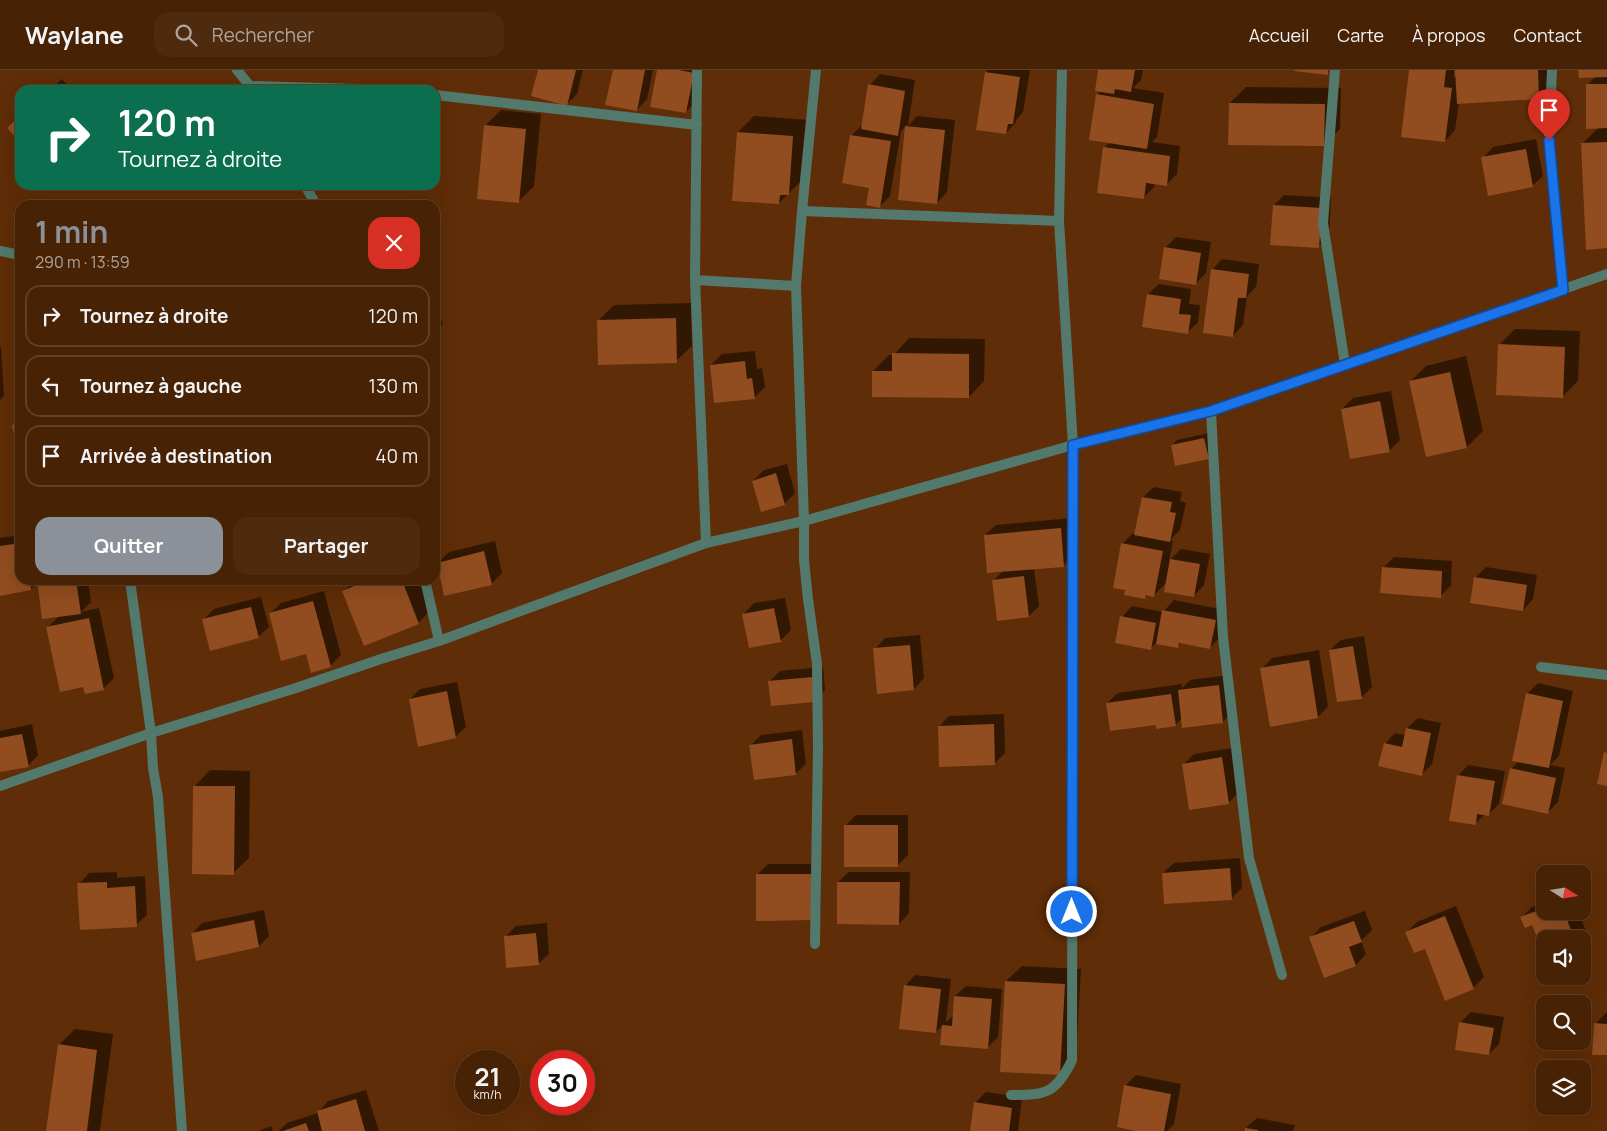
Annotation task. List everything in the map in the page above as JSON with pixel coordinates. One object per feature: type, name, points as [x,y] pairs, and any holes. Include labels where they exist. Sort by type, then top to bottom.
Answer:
[{"type":"street","points":[[237,70],[250,85]]},
{"type":"street","points":[[697,70],[695,280],[706,543]]},
{"type":"street","points":[[815,944],[818,747],[817,664],[804,560],[796,286],[816,70]]},
{"type":"street","points":[[1011,1095],[1043,1094],[1064,1077],[1072,1060],[1073,445],[1059,221],[1062,70]]},
{"type":"street","points":[[1335,70],[1323,223],[1345,364]]},
{"type":"street","points":[[1552,70],[1549,140],[1563,290]]},
{"type":"street","points":[[440,96],[697,125]]},
{"type":"street","points":[[802,211],[1059,221]]},
{"type":"street","points":[[0,251],[15,254]]},
{"type":"street","points":[[0,786],[152,733],[439,641],[706,543],[804,521],[1073,445],[1211,411],[1607,274]]},
{"type":"street","points":[[695,280],[796,286]]},
{"type":"street","points":[[1211,411],[1223,637],[1249,858],[1282,975]]},
{"type":"street","points":[[131,585],[152,733],[153,768],[158,797],[182,1131]]},
{"type":"street","points":[[426,585],[439,641]]},
{"type":"street","points":[[1541,667],[1607,676]]},
{"type":"building","points":[[538,70],[576,70],[567,106],[531,96]]},
{"type":"building","points":[[613,70],[645,70],[637,111],[605,105]]},
{"type":"building","points":[[657,70],[679,70],[694,73],[686,113],[650,107]]},
{"type":"building","points":[[1098,70],[1135,70],[1131,92],[1115,89],[1114,94],[1095,91]]},
{"type":"building","points":[[1328,70],[1328,75],[1294,71]]},
{"type":"building","points":[[1409,70],[1446,70],[1444,87],[1452,88],[1445,142],[1401,137]]},
{"type":"building","points":[[1455,70],[1538,70],[1539,99],[1457,104]]},
{"type":"building","points":[[1578,70],[1607,70],[1607,77],[1579,78]]},
{"type":"building","points":[[985,72],[1020,77],[1013,124],[1008,124],[1006,134],[976,130]]},
{"type":"building","points":[[868,84],[905,91],[898,136],[861,129]]},
{"type":"building","points":[[1586,84],[1607,84],[1607,128],[1586,129]]},
{"type":"building","points":[[1096,94],[1154,104],[1147,149],[1089,140]]},
{"type":"building","points":[[1229,103],[1325,104],[1324,146],[1228,145]]},
{"type":"building","points":[[15,121],[15,137],[7,128]]},
{"type":"building","points":[[484,125],[526,129],[519,203],[477,199]]},
{"type":"building","points":[[905,126],[945,130],[937,204],[898,200]]},
{"type":"building","points":[[737,132],[793,136],[789,195],[780,195],[779,204],[732,201]]},
{"type":"building","points":[[850,135],[891,141],[880,208],[866,205],[869,188],[842,183]]},
{"type":"building","points":[[1607,142],[1607,248],[1586,250],[1581,143]]},
{"type":"building","points":[[1103,147],[1170,156],[1167,186],[1146,183],[1144,199],[1097,193]]},
{"type":"building","points":[[1526,149],[1533,187],[1488,196],[1481,157]]},
{"type":"building","points":[[1273,205],[1322,208],[1319,248],[1270,245]]},
{"type":"building","points":[[1164,247],[1201,253],[1196,285],[1159,279]]},
{"type":"building","points":[[1211,269],[1249,274],[1246,298],[1238,298],[1233,337],[1203,333]]},
{"type":"building","points":[[1147,294],[1181,299],[1179,314],[1191,315],[1188,334],[1142,327]]},
{"type":"building","points":[[676,318],[677,363],[598,365],[597,320]]},
{"type":"building","points":[[1498,344],[1565,347],[1563,398],[1496,395]]},
{"type":"building","points":[[892,353],[969,354],[969,398],[872,397],[872,371],[892,371]]},
{"type":"building","points":[[745,361],[747,379],[752,378],[755,399],[714,403],[710,365]]},
{"type":"building","points":[[1450,372],[1467,448],[1426,457],[1409,381]]},
{"type":"building","points":[[1380,401],[1390,452],[1350,459],[1341,409]]},
{"type":"building","points":[[15,424],[15,440],[12,425]]},
{"type":"building","points":[[1204,438],[1209,459],[1175,466],[1171,445]]},
{"type":"building","points":[[776,473],[785,505],[761,512],[752,481]]},
{"type":"building","points":[[1142,497],[1172,502],[1170,512],[1176,513],[1170,542],[1134,535]]},
{"type":"building","points":[[1061,528],[1064,567],[987,573],[984,535]]},
{"type":"building","points":[[1121,543],[1163,551],[1154,597],[1146,595],[1145,599],[1124,595],[1125,590],[1113,588]]},
{"type":"building","points":[[15,544],[15,585],[30,585],[31,590],[0,596],[0,546]]},
{"type":"building","points":[[484,551],[492,585],[444,596],[440,577],[440,562]]},
{"type":"building","points":[[1170,559],[1200,564],[1194,597],[1164,592]]},
{"type":"building","points":[[1382,567],[1442,571],[1441,598],[1380,593]]},
{"type":"building","points":[[1024,576],[1029,617],[997,621],[992,580]]},
{"type":"building","points":[[1474,577],[1527,585],[1523,611],[1470,603]]},
{"type":"building","points":[[38,585],[77,585],[81,614],[42,619]]},
{"type":"building","points":[[357,585],[404,585],[419,624],[364,646],[342,591]]},
{"type":"building","points":[[313,601],[331,667],[311,673],[306,654],[281,661],[269,613]]},
{"type":"building","points":[[251,607],[259,638],[210,651],[202,619]]},
{"type":"building","points":[[774,608],[781,642],[749,648],[742,614]]},
{"type":"building","points":[[1162,610],[1216,620],[1210,649],[1179,643],[1178,648],[1156,644]]},
{"type":"building","points":[[1120,616],[1156,623],[1151,650],[1115,643]]},
{"type":"building","points":[[89,618],[104,690],[85,694],[83,687],[60,692],[46,627]]},
{"type":"building","points":[[910,645],[914,690],[877,694],[873,648]]},
{"type":"building","points":[[1353,646],[1362,699],[1337,702],[1329,650]]},
{"type":"building","points":[[1309,660],[1318,718],[1270,727],[1260,668]]},
{"type":"building","points":[[813,677],[815,702],[771,706],[768,681]]},
{"type":"building","points":[[1219,685],[1223,723],[1182,728],[1178,690]]},
{"type":"building","points":[[447,691],[456,738],[418,747],[409,699]]},
{"type":"building","points":[[1526,693],[1563,701],[1549,768],[1512,761]]},
{"type":"building","points":[[1171,694],[1176,726],[1156,729],[1156,725],[1110,731],[1106,703]]},
{"type":"building","points":[[994,724],[995,765],[939,767],[938,726]]},
{"type":"building","points":[[1406,728],[1431,733],[1422,776],[1378,766],[1384,743],[1402,747]]},
{"type":"building","points":[[22,734],[29,767],[0,772],[0,738]]},
{"type":"building","points":[[792,739],[796,775],[754,780],[749,745]]},
{"type":"building","points":[[1604,752],[1607,753],[1607,786],[1597,784]]},
{"type":"building","points":[[1222,757],[1229,804],[1189,810],[1182,764]]},
{"type":"building","points":[[1510,768],[1556,778],[1548,814],[1502,804]]},
{"type":"building","points":[[1457,775],[1495,781],[1489,816],[1477,814],[1476,825],[1449,821]]},
{"type":"building","points":[[193,786],[235,786],[234,875],[192,874]]},
{"type":"building","points":[[844,825],[898,825],[898,867],[844,867]]},
{"type":"building","points":[[1230,868],[1232,900],[1164,904],[1162,873]]},
{"type":"building","points":[[756,874],[811,874],[811,920],[756,921]]},
{"type":"building","points":[[107,882],[107,888],[135,886],[137,927],[80,930],[77,883]]},
{"type":"building","points":[[837,882],[900,882],[899,925],[837,924]]},
{"type":"building","points":[[1536,911],[1536,920],[1567,920],[1571,930],[1536,930],[1536,935],[1532,925],[1525,928],[1520,917]]},
{"type":"building","points":[[1445,916],[1474,989],[1445,1001],[1425,949],[1414,953],[1405,932]]},
{"type":"building","points":[[254,920],[259,947],[196,961],[191,933]]},
{"type":"building","points":[[1354,921],[1362,942],[1349,947],[1356,966],[1324,978],[1309,937]]},
{"type":"building","points":[[536,933],[539,965],[506,968],[504,936]]},
{"type":"building","points":[[1005,981],[1065,984],[1060,1075],[1000,1072]]},
{"type":"building","points":[[904,985],[941,989],[936,1033],[899,1029]]},
{"type":"building","points":[[954,996],[992,999],[988,1049],[940,1045],[942,1025],[952,1026]]},
{"type":"building","points":[[1459,1022],[1494,1028],[1489,1055],[1455,1050]]},
{"type":"building","points":[[1594,1023],[1607,1024],[1607,1055],[1592,1055]]},
{"type":"building","points":[[58,1044],[97,1050],[87,1131],[46,1131]]},
{"type":"building","points":[[1124,1085],[1171,1094],[1164,1131],[1136,1131],[1117,1127]]},
{"type":"building","points":[[356,1099],[365,1131],[322,1131],[317,1111]]},
{"type":"building","points":[[974,1102],[1012,1108],[1009,1131],[970,1131]]},
{"type":"building","points":[[306,1123],[309,1131],[283,1131]]},
{"type":"building","points":[[1245,1128],[1258,1130],[1258,1131],[1245,1131]]},
{"type":"route","points":[[1072,912],[1073,445],[1211,411],[1563,290],[1549,140]]}]
